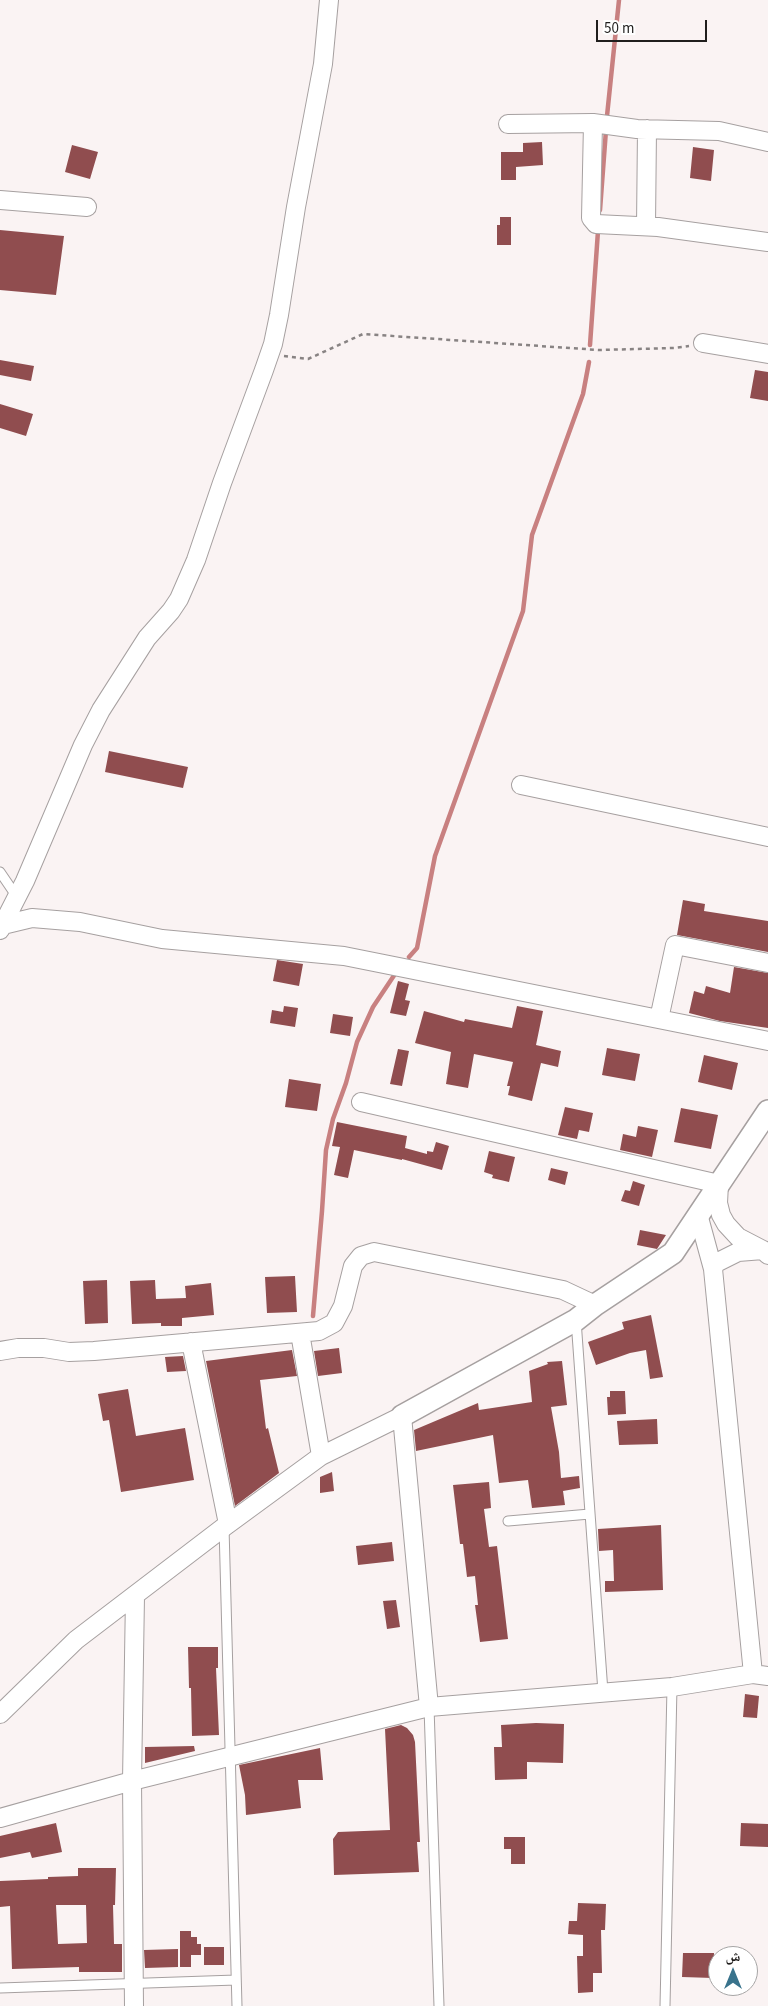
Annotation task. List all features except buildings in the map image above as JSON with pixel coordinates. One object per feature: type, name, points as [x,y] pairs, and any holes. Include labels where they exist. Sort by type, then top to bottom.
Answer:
[{"type":"street","points":[[1,927],[17,897],[83,745],[101,710],[147,638],[179,599],[196,560],[222,482],[270,354],[279,315],[296,207],[323,64],[329,0]]},
{"type":"street","points":[[508,124],[594,123],[647,129],[719,131],[768,142]]},
{"type":"street","points":[[594,123],[592,218],[596,224],[646,226],[768,242]]},
{"type":"street","points":[[646,226],[647,129]]},
{"type":"street","points":[[0,200],[87,207]]},
{"type":"street","points":[[703,343],[768,354]]},
{"type":"street","points":[[522,785],[768,837]]},
{"type":"street","points":[[1,927],[32,918],[80,922],[162,939],[344,956],[768,1041]]},
{"type":"street","points":[[659,1019],[675,945],[768,962]]},
{"type":"street","points":[[361,1102],[719,1184]]},
{"type":"street","points":[[0,1714],[76,1640],[321,1456],[402,1416],[576,1320],[595,1305],[673,1253],[768,1112]]},
{"type":"street","points":[[719,1184],[718,1204],[726,1224],[738,1237],[765,1252]]},
{"type":"street","points":[[0,1818],[132,1781],[429,1707],[672,1686],[760,1675],[713,1268],[698,1214]]},
{"type":"street","points":[[0,1351],[18,1348],[44,1348],[69,1352],[94,1351],[319,1331],[334,1324],[343,1306],[353,1266],[361,1256],[374,1252],[563,1290],[595,1305]]},
{"type":"street","points":[[713,1268],[716,1263],[738,1252],[765,1252]]},
{"type":"street","points":[[300,1333],[321,1456]]},
{"type":"street","points":[[191,1342],[226,1526]]},
{"type":"street","points":[[402,1416],[429,1707]]},
{"type":"street","points":[[134,2006],[132,1781],[135,1596]]},
{"type":"lane","points":[[0,872],[17,897]]},
{"type":"lane","points":[[576,1320],[603,1692]]},
{"type":"lane","points":[[508,1521],[590,1514]]},
{"type":"lane","points":[[226,1526],[229,1758],[237,2006]]},
{"type":"lane","points":[[665,2006],[672,1686]]},
{"type":"lane","points":[[429,1707],[438,2006]]},
{"type":"lane","points":[[0,1988],[236,1980]]},
{"type":"path","points":[[270,354],[308,359],[363,334],[599,350],[674,348],[703,343]]},
{"type":"waterway","points":[[607,116],[619,0]]},
{"type":"waterway","points":[[600,210],[606,130]]},
{"type":"waterway","points":[[590,345],[598,231]]},
{"type":"waterway","points":[[409,957],[417,948],[435,856],[523,611],[532,535],[583,394],[589,362]]},
{"type":"waterway","points":[[313,1316],[326,1150],[333,1119],[346,1083],[357,1042],[373,1007],[395,974]]}]
